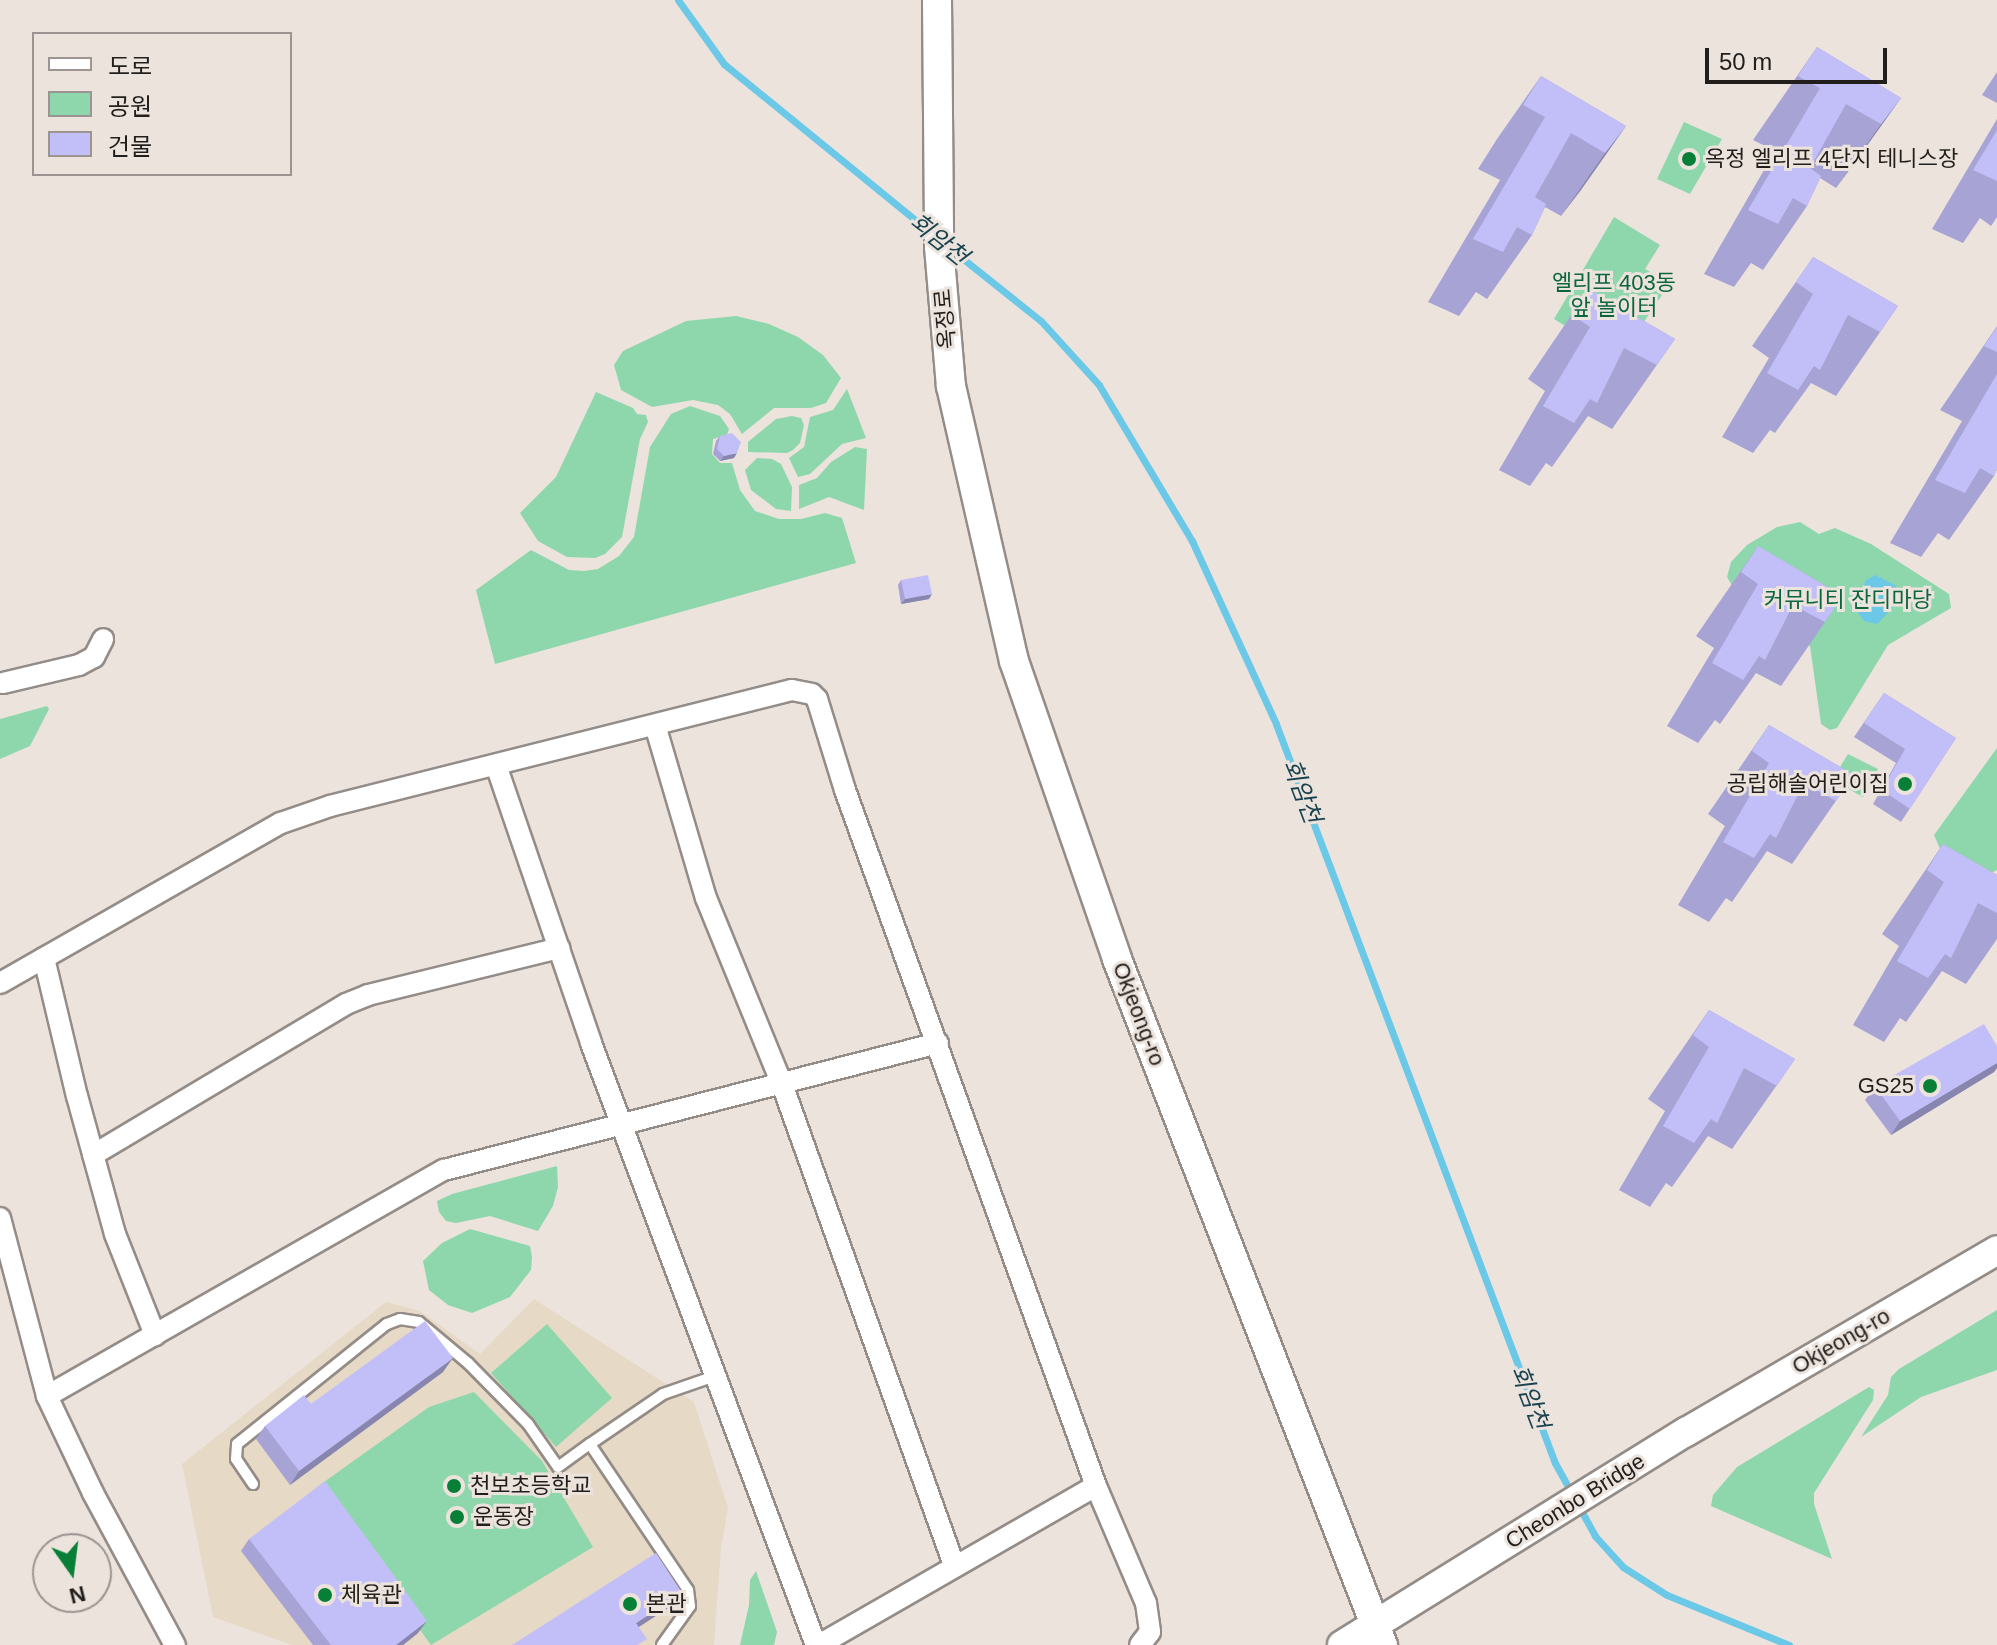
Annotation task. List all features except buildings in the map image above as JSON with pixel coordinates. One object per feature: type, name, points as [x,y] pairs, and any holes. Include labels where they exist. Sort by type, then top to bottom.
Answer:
[{"type":"main road","name":"옥정로","points":[[937,0],[939,247],[951,386]]},
{"type":"main road","name":"Okjeong-ro","points":[[951,386],[1014,661],[1117,959],[1379,1635]]},
{"type":"main road","name":"Okjeong-ro","points":[[1686,1432],[1997,1250]]},
{"type":"main road","name":"Cheonbo Bridge","points":[[1379,1635],[1465,1569],[1686,1432]]},
{"type":"main road","points":[[1342,1645],[1379,1635]]},
{"type":"street","points":[[1,683],[79,665],[94,657],[103,639]]},
{"type":"street","points":[[0,983],[281,823],[330,806],[792,690],[806,691],[817,699],[845,790],[1096,1486],[1146,1603],[1150,1632],[1140,1645]]},
{"type":"street","points":[[655,725],[706,898],[782,1084],[954,1565]]},
{"type":"street","points":[[496,765],[622,1126],[817,1645],[1096,1486]]},
{"type":"street","points":[[93,1155],[346,1004],[368,995],[559,948]]},
{"type":"street","points":[[44,958],[115,1234],[155,1335]]},
{"type":"street","points":[[47,1396],[444,1170],[938,1043]]},
{"type":"street","points":[[0,1218],[47,1396],[93,1493],[175,1645]]},
{"type":"lane","points":[[253,1484],[236,1459],[237,1444],[387,1324],[400,1319],[419,1322],[468,1363],[528,1424],[558,1467],[663,1394],[715,1376]]},
{"type":"lane","points":[[590,1444],[688,1590],[690,1606],[662,1645]]},
{"type":"shaded area","name":"천보초등학교","points":[[534,1299],[694,1402],[728,1508],[721,1548],[714,1645],[292,1645],[213,1617],[182,1464],[386,1302],[420,1311],[480,1354]]},
{"type":"green space","name":"옥정 엘리프 4단지 테니스장","points":[[1684,122],[1722,139],[1690,194],[1657,179]]},
{"type":"green space","name":"엘리프 403동 앞 놀이터","points":[[1614,217],[1660,245],[1645,269],[1670,283],[1619,359],[1554,319]]},
{"type":"green space","points":[[736,316],[769,324],[798,337],[823,355],[841,378],[826,403],[811,408],[774,408],[742,434],[730,414],[718,405],[693,400],[652,407],[621,390],[614,365],[623,351],[686,321]]},
{"type":"green space","points":[[847,389],[866,438],[842,444],[810,474],[798,477],[789,458],[804,447],[810,417],[833,410]]},
{"type":"green space","points":[[596,392],[633,408],[637,414],[646,415],[648,422],[640,439],[622,537],[605,554],[595,558],[567,557],[538,541],[520,513],[556,477]]},
{"type":"green space","points":[[690,406],[720,416],[729,429],[727,435],[713,439],[712,454],[720,463],[732,463],[740,490],[755,511],[779,519],[801,519],[825,513],[842,518],[856,563],[495,664],[476,590],[531,550],[569,570],[598,569],[619,556],[634,537],[650,447],[671,414]]},
{"type":"green space","points":[[801,418],[804,425],[800,443],[793,450],[787,453],[748,452],[748,442],[776,419]]},
{"type":"green space","points":[[855,447],[867,449],[864,510],[829,497],[799,509],[799,485],[817,478],[831,462]]},
{"type":"green space","points":[[757,458],[772,459],[781,464],[792,487],[791,511],[776,509],[751,490],[745,470]]},
{"type":"green space","name":"커뮤니티 잔디마당","points":[[1800,522],[1819,534],[1835,528],[1871,544],[1949,594],[1951,608],[1888,645],[1837,728],[1830,730],[1821,724],[1810,646],[1743,604],[1727,577],[1731,562],[1747,545],[1777,527]]},
{"type":"green space","points":[[47,706],[49,709],[30,746],[0,759],[0,719]]},
{"type":"green space","points":[[1997,748],[1997,870],[1986,876],[1940,849],[1934,835]]},
{"type":"green space","points":[[1848,754],[1878,769],[1863,797],[1832,780]]},
{"type":"green space","points":[[557,1166],[558,1187],[553,1206],[538,1231],[490,1216],[456,1223],[446,1221],[439,1212],[437,1201],[452,1194]]},
{"type":"green space","points":[[470,1229],[530,1246],[532,1257],[531,1270],[510,1297],[472,1313],[448,1305],[429,1290],[423,1261],[442,1243]]},
{"type":"green space","points":[[1997,1310],[1997,1370],[1921,1397],[1861,1437],[1888,1395],[1891,1377],[1899,1369]]},
{"type":"green space","points":[[547,1324],[612,1398],[556,1447],[491,1373]]},
{"type":"green space","points":[[1869,1387],[1874,1390],[1873,1400],[1814,1493],[1814,1504],[1832,1559],[1711,1506],[1713,1495],[1737,1467]]},
{"type":"green space","name":"운동장","points":[[474,1392],[542,1461],[593,1547],[431,1645],[317,1487],[429,1407]]},
{"type":"green space","points":[[756,1571],[777,1632],[774,1645],[740,1645],[749,1605],[750,1580]]},
{"type":"water","points":[[1875,575],[1895,585],[1899,601],[1877,624],[1864,621],[1858,613],[1865,581]]},
{"type":"waterway","name":"회암천","points":[[678,0],[724,64],[931,233]]},
{"type":"waterway","name":"회암천","points":[[947,246],[1041,321],[1099,385],[1192,541],[1276,724],[1555,1463],[1572,1494]]},
{"type":"waterway","name":"회암천","points":[[1578,1505],[1595,1536],[1623,1567],[1667,1595],[1789,1645]]},
{"type":"place","name":"옥정 엘리프 4단지 테니스장","points":[[1689,159]]},
{"type":"place","name":"공립해솔어린이집","points":[[1905,784]]},
{"type":"place","name":"GS25","points":[[1930,1086]]},
{"type":"place","name":"천보초등학교","points":[[454,1486]]},
{"type":"place","name":"운동장","points":[[457,1517]]},
{"type":"place","name":"체육관","points":[[325,1595]]},
{"type":"place","name":"본관","points":[[630,1604]]}]
